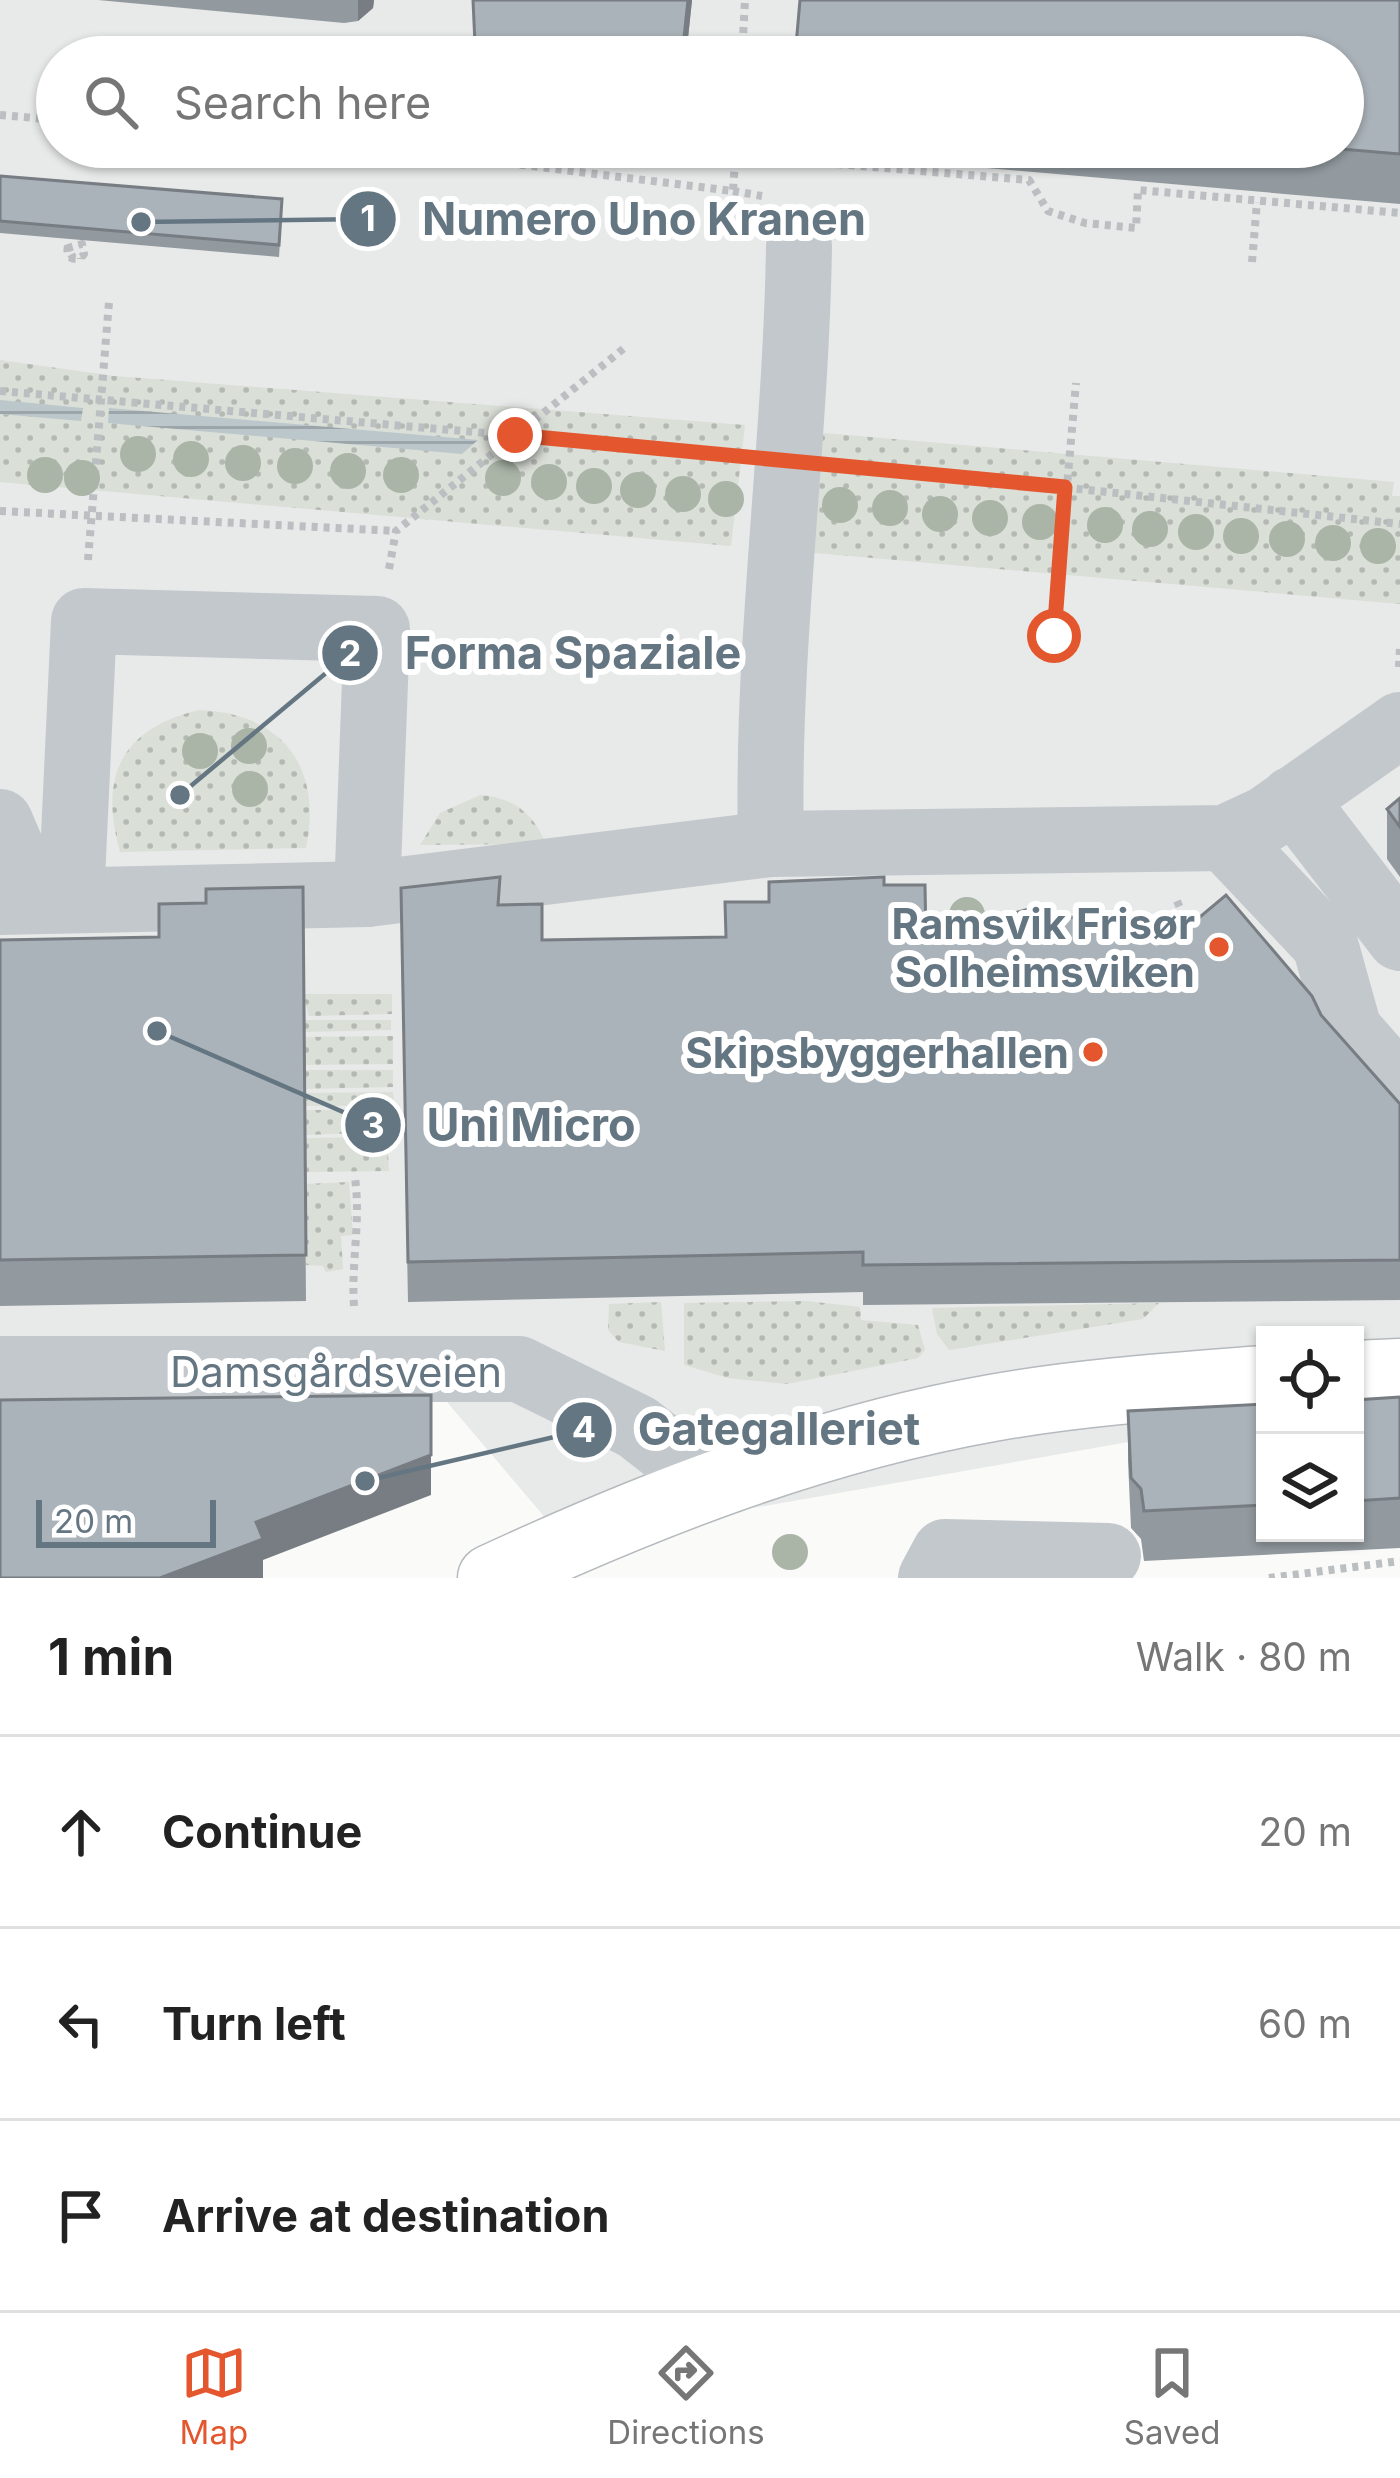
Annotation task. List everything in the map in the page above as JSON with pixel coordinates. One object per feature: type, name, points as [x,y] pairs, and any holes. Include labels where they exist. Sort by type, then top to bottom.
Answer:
[{"type":"main road","points":[[1364,1374],[1400,1372]]},
{"type":"main road","points":[[491,1578],[710,1484],[990,1408],[1256,1380]]},
{"type":"street","points":[[771,844],[770,736],[785,457],[797,357],[786,222]]},
{"type":"street","points":[[35,901],[84,621],[377,629],[367,894]]},
{"type":"street","points":[[35,901],[367,894],[771,844],[1226,838],[1293,800],[1400,724]]},
{"type":"street","points":[[1293,800],[1400,938]]},
{"type":"street","points":[[0,822],[35,901]]},
{"type":"street","points":[[1226,838],[1325,944],[1349,1030],[1400,1088]]},
{"type":"street","name":"Damsgårdsveien","points":[[0,1369],[519,1369],[637,1427],[710,1484]]},
{"type":"street","points":[[931,1578],[945,1552],[1108,1556]]},
{"type":"path","points":[[743,36],[746,0]]},
{"type":"path","points":[[0,115],[36,118]]},
{"type":"path","points":[[547,168],[734,191],[786,222]]},
{"type":"path","points":[[734,191],[735,168]]},
{"type":"path","points":[[885,168],[1029,180],[1048,211],[1136,228],[1138,190],[1400,213]]},
{"type":"path","points":[[1252,262],[1257,202]]},
{"type":"path","points":[[68,246],[67,251],[69,257],[79,260],[81,257],[84,256],[85,251],[82,244],[74,243],[68,251],[73,258],[78,259],[81,258],[82,259]]},
{"type":"path","points":[[84,621],[109,302]]},
{"type":"path","points":[[377,629],[396,531],[628,345]]},
{"type":"path","points":[[1054,636],[1076,382]]},
{"type":"path","points":[[0,391],[785,457],[1400,524]]},
{"type":"path","points":[[0,511],[396,531]]},
{"type":"path","points":[[354,1307],[351,1253],[361,1225],[356,1178]]},
{"type":"path","points":[[1269,1578],[1400,1561]]},
{"type":"shaded area","points":[[0,0],[1400,0],[1400,1395],[1364,1401],[1364,1326],[1256,1326],[1256,1420],[565,1541],[441,1395],[0,1414]]},
{"type":"shaded area","points":[[0,360],[114,376],[745,425],[731,546],[0,482]]},
{"type":"shaded area","points":[[0,400],[83,408],[81,421],[0,414]]},
{"type":"shaded area","points":[[109,408],[478,440],[462,454],[108,423]]},
{"type":"shaded area","points":[[812,432],[1394,482],[1392,496],[1400,496],[1400,604],[804,552]]},
{"type":"shaded area","points":[[199,710],[253,721],[290,749],[308,792],[306,848],[120,852],[112,801],[122,760],[150,730]]},
{"type":"shaded area","points":[[480,795],[521,809],[546,844],[420,845],[440,813]]},
{"type":"shaded area","points":[[303,994],[392,994],[392,1014],[309,1016]]},
{"type":"shaded area","points":[[303,1020],[391,1020],[391,1030],[303,1032]]},
{"type":"shaded area","points":[[393,1036],[393,1064],[304,1065],[304,1037]]},
{"type":"shaded area","points":[[304,1070],[393,1070],[393,1087],[304,1089]]},
{"type":"shaded area","points":[[393,1092],[394,1106],[305,1106],[304,1093]]},
{"type":"shaded area","points":[[304,1110],[389,1110],[389,1132],[305,1135]]},
{"type":"shaded area","points":[[387,1137],[389,1171],[305,1172],[305,1138]]},
{"type":"shaded area","points":[[349,1182],[353,1235],[341,1236],[343,1269],[326,1272],[323,1266],[306,1265],[305,1184]]},
{"type":"shaded area","points":[[806,1301],[860,1307],[861,1320],[918,1325],[925,1350],[918,1358],[787,1384],[728,1378],[684,1365],[684,1303]]},
{"type":"shaded area","points":[[661,1302],[665,1351],[619,1342],[608,1330],[609,1304]]},
{"type":"shaded area","points":[[1159,1303],[1143,1319],[949,1350],[937,1334],[932,1308]]},
{"type":"building","points":[[473,0],[688,0],[684,36],[475,36]]},
{"type":"building","points":[[800,0],[1400,0],[1400,154],[1364,151],[1364,36],[797,36]]},
{"type":"building","points":[[0,176],[282,199],[279,245],[0,221]]},
{"type":"building","points":[[1400,798],[1400,827],[1387,809]]},
{"type":"building","points":[[500,877],[498,905],[542,904],[542,940],[726,937],[725,902],[769,902],[769,882],[884,877],[884,885],[925,885],[926,938],[1029,909],[1062,913],[1106,932],[1182,932],[1226,895],[1312,996],[1321,1015],[1400,1104],[1400,1260],[863,1265],[863,1252],[408,1262],[401,888]]},
{"type":"building","points":[[303,887],[306,1255],[0,1260],[0,940],[159,937],[159,904],[206,903],[206,889]]},
{"type":"building","points":[[431,1395],[431,1455],[256,1522],[263,1539],[160,1578],[0,1578],[0,1400]]},
{"type":"building","points":[[1400,1397],[1400,1498],[1364,1500],[1364,1399]]},
{"type":"building","points":[[1256,1404],[1256,1505],[1144,1511],[1141,1489],[1131,1478],[1128,1411]]},
{"type":"place","name":"Numero Uno Kranen","points":[[141,222]]},
{"type":"place","name":"Forma Spaziale","points":[[180,795]]},
{"type":"place","name":"Ramsvik Frisør Solheimsviken","points":[[1219,947]]},
{"type":"place","name":"Uni Micro","points":[[157,1031]]},
{"type":"place","name":"Skipsbyggerhallen","points":[[1093,1052]]},
{"type":"place","name":"Gategalleriet","points":[[365,1481]]},
{"type":"route","points":[[515,435],[1065,487],[1054,636]]}]
